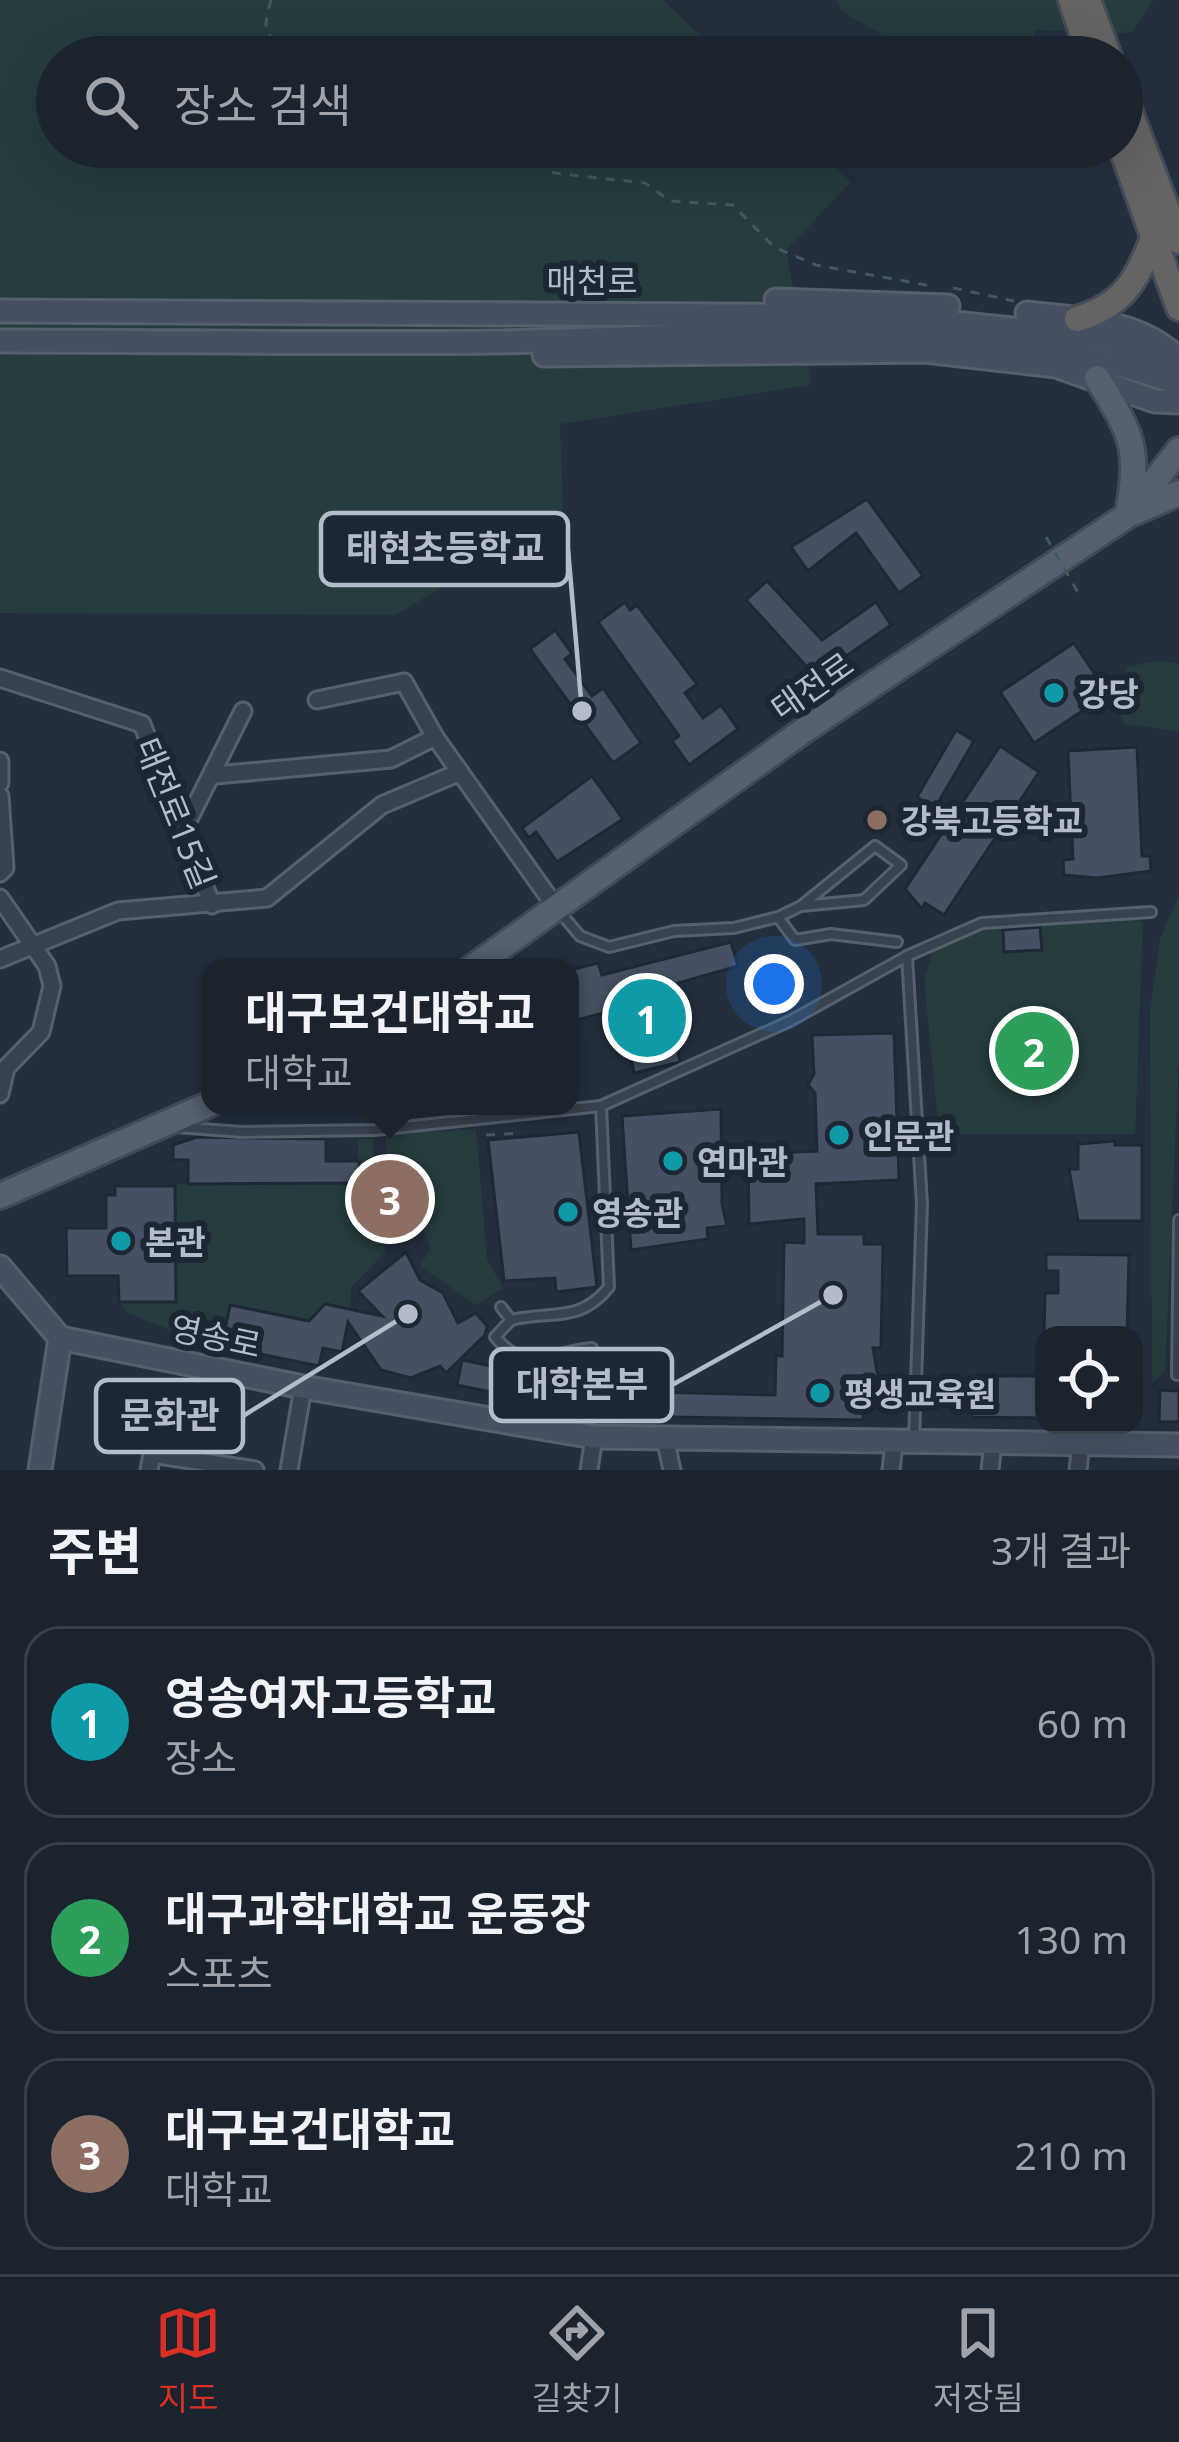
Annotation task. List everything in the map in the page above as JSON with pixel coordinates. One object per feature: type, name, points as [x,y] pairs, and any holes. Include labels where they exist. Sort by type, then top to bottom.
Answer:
[{"type":"highway","points":[[1071,0],[1083,36]]},
{"type":"highway","points":[[1088,0],[1101,36]]},
{"type":"highway","points":[[1143,153],[1171,236],[1179,308]]},
{"type":"highway","points":[[1132,168],[1171,236]]},
{"type":"highway","points":[[1077,319],[1108,309],[1171,236]]},
{"type":"main road","points":[[350,312],[489,302],[820,298],[1077,319],[1160,340],[1179,362]]},
{"type":"main road","name":"매천로","points":[[0,311],[350,312],[928,326],[1100,338],[1179,362]]},
{"type":"main road","points":[[928,326],[1179,384]]},
{"type":"main road","name":"매천로","points":[[0,340],[322,341],[928,326]]},
{"type":"main road","points":[[322,341],[456,356],[925,351],[1056,366],[1155,401],[1179,402]]},
{"type":"main road","points":[[1097,379],[1126,427],[1137,462],[1128,515]]},
{"type":"main road","name":"태전로","points":[[485,959],[803,731],[1128,515],[1179,450]]},
{"type":"main road","points":[[1128,515],[1179,493]]},
{"type":"main road","points":[[0,1196],[201,1108]]},
{"type":"main road","points":[[0,1267],[61,1338],[40,1470]]},
{"type":"main road","name":"영송로","points":[[61,1338],[303,1388],[594,1437],[1179,1445]]},
{"type":"street","name":"태전로15길","points":[[0,678],[142,724],[212,905]]},
{"type":"street","points":[[317,700],[404,682],[434,737],[557,909]]},
{"type":"street","points":[[182,832],[216,776],[244,711]]},
{"type":"street","points":[[216,776],[391,759],[434,737]]},
{"type":"street","points":[[0,761],[0,783]]},
{"type":"street","name":"태전로15길","points":[[1,960],[118,911],[267,898],[382,805],[460,772]]},
{"type":"street","points":[[0,796],[4,868],[0,873]]},
{"type":"street","points":[[0,898],[47,966],[52,986],[41,1032],[6,1068],[0,1094]]},
{"type":"street","points":[[289,1470],[303,1388]]},
{"type":"street","points":[[589,1470],[594,1437]]},
{"type":"street","points":[[665,1438],[672,1470]]},
{"type":"street","points":[[891,1470],[904,1443]]},
{"type":"street","points":[[990,1470],[993,1443]]},
{"type":"street","points":[[1078,1470],[1082,1444]]},
{"type":"street","points":[[150,1462],[255,1470]]},
{"type":"lane","points":[[557,909],[580,936],[609,947],[690,928],[734,928],[778,917],[802,906],[875,846],[901,865],[864,900],[802,906]]},
{"type":"lane","points":[[579,1108],[601,1106],[790,1021],[907,956],[982,923],[1150,912]]},
{"type":"lane","points":[[778,917],[795,940],[831,934],[898,942]]},
{"type":"lane","points":[[904,1443],[922,1204],[907,956]]},
{"type":"lane","points":[[592,1348],[539,1361],[510,1355],[495,1337],[511,1320],[592,1309],[609,1287],[601,1106]]},
{"type":"lane","points":[[164,1125],[241,1132],[375,1130],[516,1115]]},
{"type":"lane","points":[[1177,1375],[1179,1220]]},
{"type":"lane","points":[[501,1307],[511,1320]]},
{"type":"path","points":[[267,36],[262,24],[271,0]]},
{"type":"path","points":[[550,168],[554,173],[645,183],[670,201],[733,205],[774,247],[816,265],[1027,302]]},
{"type":"path","points":[[1046,537],[1079,594]]},
{"type":"path","points":[[486,1135],[521,1133]]},
{"type":"green space","points":[[0,0],[663,0],[700,36],[36,36],[36,168],[837,168],[851,182],[786,250],[811,385],[560,424],[563,513],[396,615],[0,613]]},
{"type":"green space","points":[[838,0],[1153,0],[1132,33],[1035,30],[1033,36],[884,36],[841,10]]},
{"type":"green space","points":[[1160,660],[1179,664],[1179,731],[1124,724],[1116,698],[1128,667]]},
{"type":"green space","points":[[1179,894],[1179,1056],[1165,1371],[1152,1383],[1150,1012],[1160,939]]},
{"type":"green space","points":[[1130,916],[1143,923],[1135,1134],[954,1134],[938,1121],[924,980],[934,948],[990,924]]},
{"type":"green space","points":[[476,1129],[487,1259],[503,1288],[476,1305],[420,1266],[431,1248],[419,1221],[395,1225],[385,1133]]},
{"type":"green space","points":[[358,1139],[373,1139],[379,1238],[386,1251],[351,1288],[350,1309],[325,1305],[309,1321],[231,1305],[226,1325],[205,1322],[200,1342],[128,1313],[119,1302],[176,1301],[175,1184],[358,1183]]},
{"type":"building","points":[[867,499],[923,576],[899,593],[856,533],[808,571],[791,547]]},
{"type":"building","points":[[767,581],[822,640],[876,602],[891,625],[816,677],[746,600]]},
{"type":"building","points":[[625,602],[630,610],[637,605],[697,684],[685,693],[703,718],[721,705],[738,729],[689,765],[672,741],[679,736],[598,622]]},
{"type":"building","points":[[555,630],[572,654],[565,659],[592,696],[603,688],[641,743],[613,763],[530,649]]},
{"type":"building","name":"강당","points":[[1074,643],[1108,694],[1034,743],[1000,692]]},
{"type":"building","points":[[956,730],[974,741],[935,808],[917,797]]},
{"type":"building","points":[[1000,746],[1039,772],[944,915],[925,903],[922,909],[905,889]]},
{"type":"building","points":[[1137,747],[1142,856],[1150,856],[1151,871],[1097,878],[1064,875],[1063,860],[1073,859],[1068,751]]},
{"type":"building","points":[[592,776],[623,819],[557,862],[536,832],[529,838],[522,828]]},
{"type":"building","points":[[1040,927],[1042,950],[1004,952],[1003,930]]},
{"type":"building","points":[[731,942],[738,966],[664,987],[680,1062],[634,1073],[621,1008],[579,1020],[579,968],[598,963],[602,975]]},
{"type":"building","points":[[894,1033],[899,1180],[816,1184],[818,1234],[864,1234],[864,1244],[883,1244],[881,1348],[873,1348],[879,1383],[864,1382],[863,1420],[606,1416],[457,1385],[462,1360],[612,1391],[775,1395],[776,1355],[782,1356],[784,1242],[804,1243],[804,1219],[749,1224],[748,1154],[817,1151],[815,1093],[808,1085],[814,1074],[812,1035]]},
{"type":"building","name":"연마관","points":[[721,1109],[722,1204],[727,1226],[707,1228],[708,1239],[631,1250],[622,1116]]},
{"type":"building","points":[[579,1132],[597,1287],[556,1292],[555,1278],[504,1281],[488,1140]]},
{"type":"building","points":[[197,1137],[326,1139],[326,1161],[359,1161],[359,1183],[188,1184],[188,1160],[173,1160],[173,1145]]},
{"type":"building","points":[[1115,1141],[1115,1145],[1142,1145],[1142,1221],[1078,1221],[1069,1169],[1078,1169],[1078,1144]]},
{"type":"building","name":"본관","points":[[115,1186],[175,1186],[176,1302],[119,1302],[118,1276],[67,1276],[66,1228],[106,1228],[106,1195],[115,1195]]},
{"type":"building","points":[[406,1252],[420,1280],[443,1293],[458,1323],[476,1313],[487,1326],[485,1335],[446,1373],[440,1366],[411,1378],[381,1370],[348,1322],[342,1352],[323,1348],[319,1366],[200,1342],[205,1321],[226,1325],[230,1305],[309,1321],[325,1304],[382,1316],[358,1291]]},
{"type":"building","points":[[1046,1254],[1129,1255],[1127,1326],[1044,1326],[1045,1293],[1058,1293],[1058,1271],[1046,1271]]},
{"type":"building","points":[[972,1376],[1035,1376],[1035,1418],[972,1417]]},
{"type":"building","points":[[1160,1390],[1179,1391],[1179,1422],[1159,1422]]},
{"type":"place","name":"강당","points":[[1054,693]]},
{"type":"place","name":"태현초등학교","points":[[582,711]]},
{"type":"place","name":"강북고등학교","points":[[877,820]]},
{"type":"place","name":"영송여자고등학교","points":[[647,1018]]},
{"type":"place","name":"대구과학대학교 운동장","points":[[1034,1051]]},
{"type":"place","name":"인문관","points":[[839,1135]]},
{"type":"place","name":"연마관","points":[[673,1161]]},
{"type":"place","name":"대구보건대학교","points":[[390,1199]]},
{"type":"place","name":"영송관","points":[[568,1212]]},
{"type":"place","name":"본관","points":[[121,1241]]},
{"type":"place","name":"대학본부","points":[[833,1295]]},
{"type":"place","name":"문화관","points":[[408,1314]]},
{"type":"place","name":"평생교육원","points":[[820,1393]]}]
